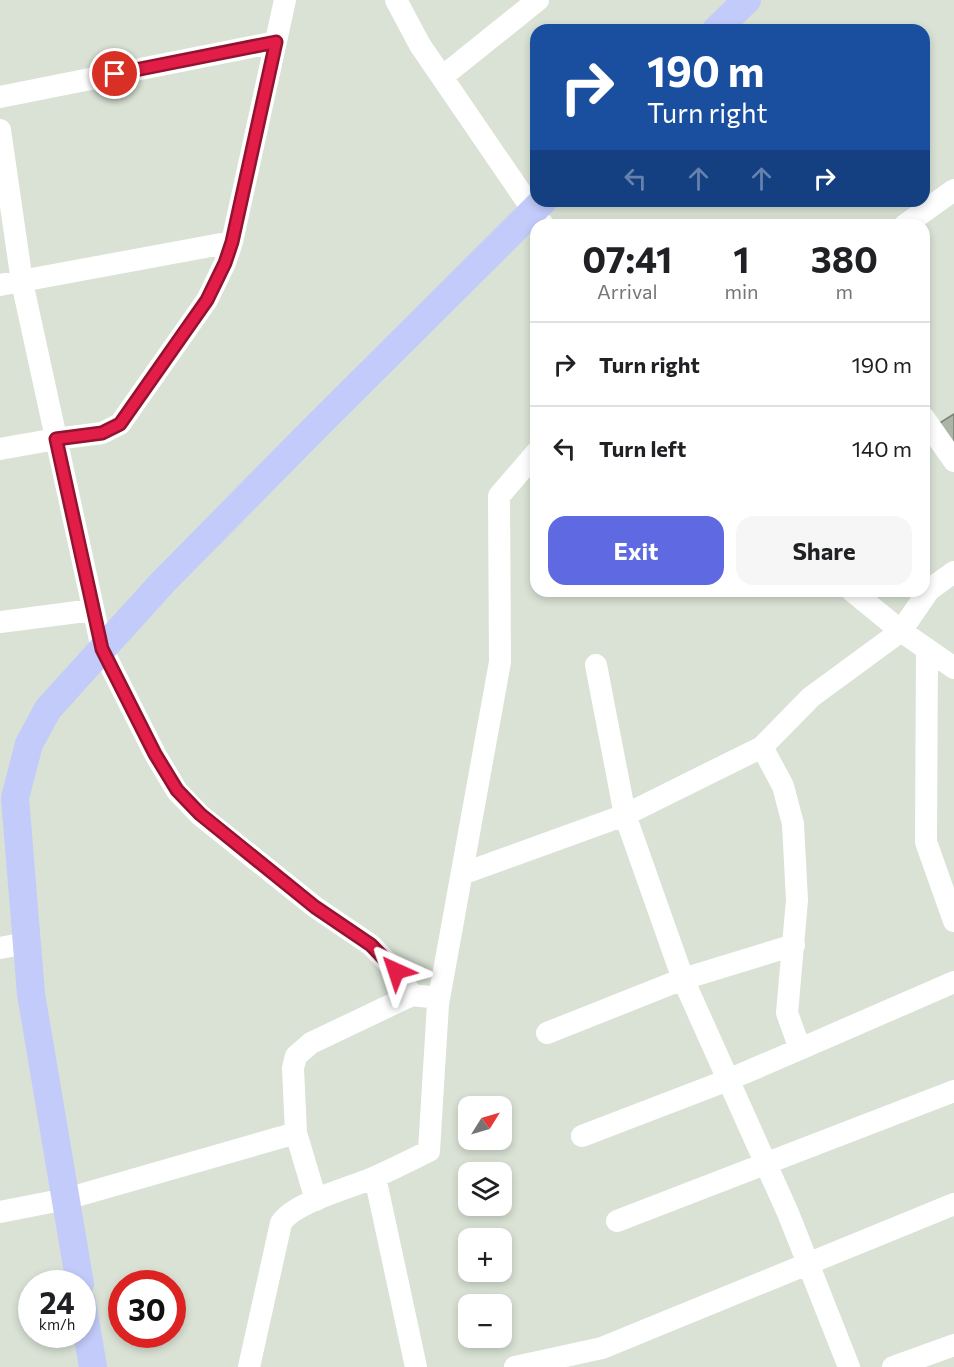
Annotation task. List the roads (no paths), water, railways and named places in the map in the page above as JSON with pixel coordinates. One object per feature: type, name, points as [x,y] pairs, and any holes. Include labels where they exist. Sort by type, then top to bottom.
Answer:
[{"type":"main road","points":[[722,24],[747,0]]},
{"type":"main road","points":[[78,1270],[31,994],[14,946],[10,859],[15,798],[29,744],[48,709],[163,582],[291,452],[530,222]]},
{"type":"main road","points":[[90,1348],[93,1367]]},
{"type":"street","points":[[0,449],[102,433],[120,424],[207,300],[225,263],[232,242],[285,0]]},
{"type":"street","points":[[396,0],[420,45],[530,198]]},
{"type":"street","points":[[442,77],[538,0]]},
{"type":"street","points":[[0,97],[276,42]]},
{"type":"street","points":[[0,130],[11,284],[56,439],[102,649],[155,754],[177,790],[200,814],[315,907],[371,945],[396,971],[412,995]]},
{"type":"street","points":[[913,219],[954,190]]},
{"type":"street","points":[[11,284],[232,242]]},
{"type":"street","points":[[930,427],[954,461]]},
{"type":"street","points":[[249,1367],[281,1223],[288,1214],[316,1200],[375,1178],[429,1151],[440,998],[500,662],[499,496],[530,460]]},
{"type":"street","points":[[930,590],[954,572]]},
{"type":"street","points":[[860,597],[954,668]]},
{"type":"street","points":[[462,874],[625,815],[762,747],[810,697],[901,630],[925,597]]},
{"type":"street","points":[[0,622],[93,610]]},
{"type":"street","points":[[927,649],[926,842],[946,877],[954,921]]},
{"type":"street","points":[[596,665],[625,815],[683,979],[808,1262],[849,1367]]},
{"type":"street","points":[[762,747],[783,786],[793,824],[797,900],[787,1013],[800,1048]]},
{"type":"street","points":[[547,1034],[683,979],[794,945]]},
{"type":"street","points":[[582,1136],[728,1080],[954,982]]},
{"type":"street","points":[[316,1200],[296,1133],[293,1068],[296,1056],[311,1042],[412,995],[440,998]]},
{"type":"street","points":[[617,1221],[954,1091]]},
{"type":"street","points":[[0,1212],[66,1200],[296,1133]]},
{"type":"street","points":[[375,1178],[416,1367]]},
{"type":"street","points":[[515,1367],[602,1348],[954,1204]]},
{"type":"street","points":[[893,1367],[954,1345]]}]
